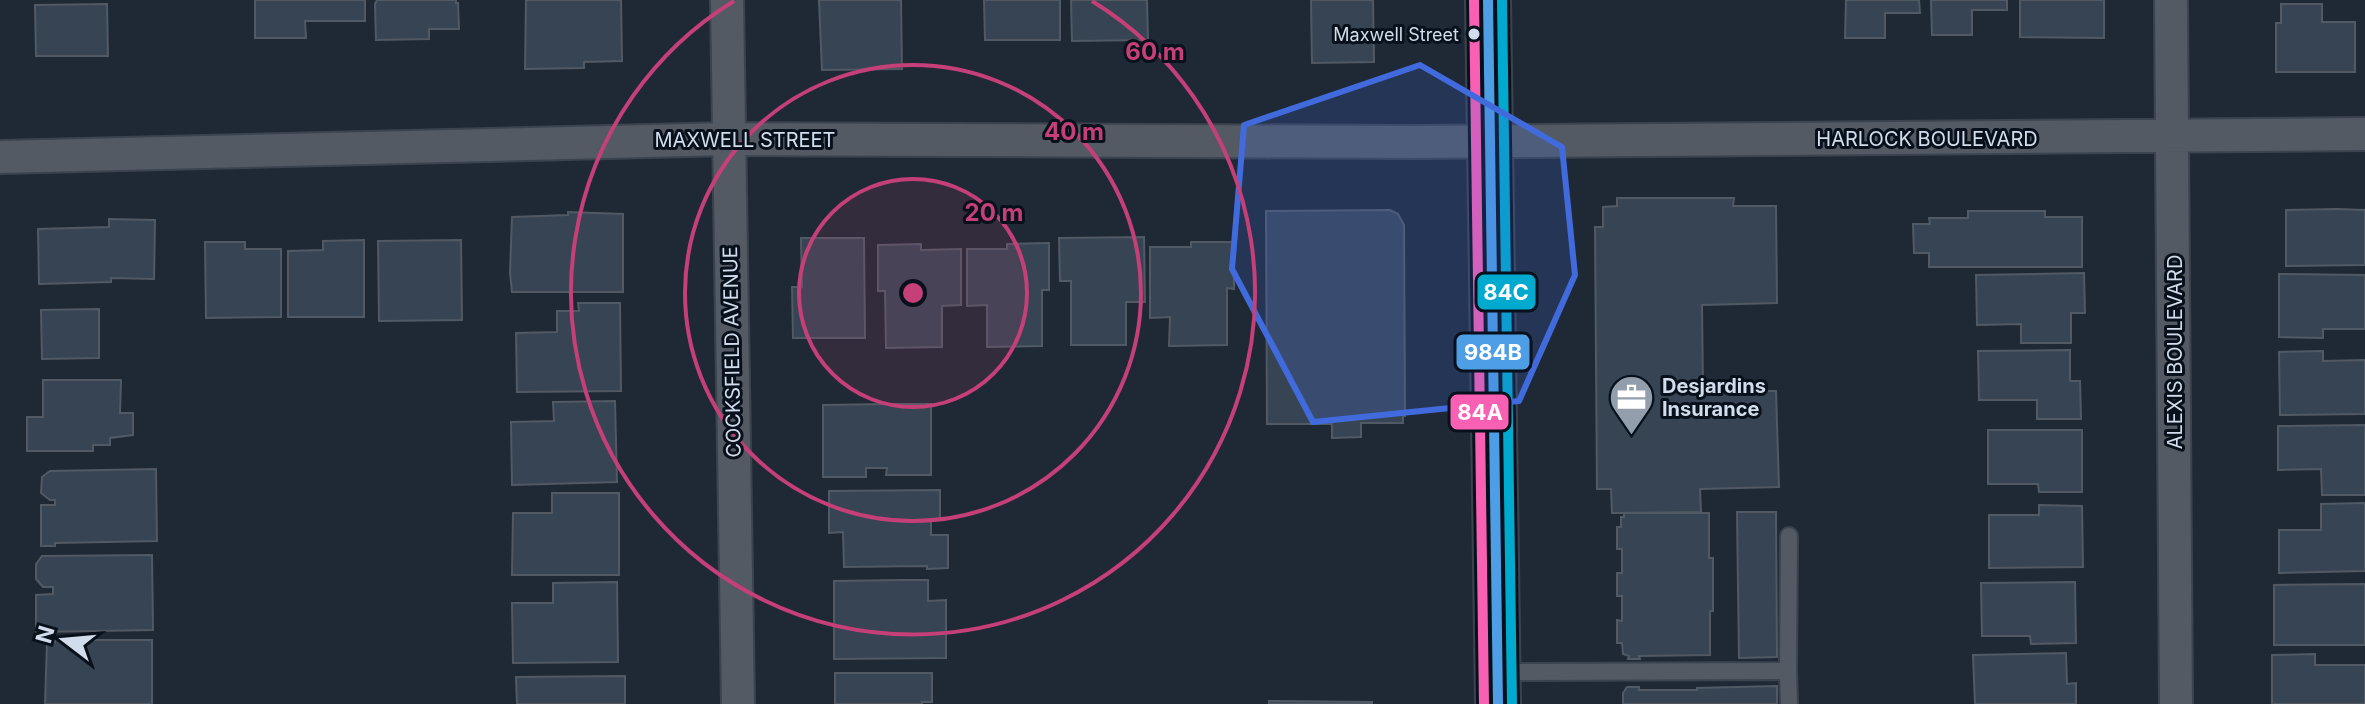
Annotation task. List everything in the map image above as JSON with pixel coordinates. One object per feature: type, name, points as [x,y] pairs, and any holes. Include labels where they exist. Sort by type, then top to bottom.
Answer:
[{"type":"main road","points":[[1488,0],[1498,688]]},
{"type":"street","name":"COCKSFIELD AVENUE","points":[[727,0],[738,704]]},
{"type":"street","name":"ALEXIS BOULEVARD","points":[[2171,0],[2176,704]]},
{"type":"street","name":"HARLOCK BOULEVARD","points":[[1489,142],[2365,134]]},
{"type":"street","name":"MAXWELL STREET","points":[[0,157],[728,139],[1489,142]]},
{"type":"lane","points":[[1789,536],[1789,704]]},
{"type":"lane","points":[[1498,688],[1788,671]]},
{"type":"highlighted area","points":[[1420,65],[1562,147],[1575,275],[1519,401],[1313,422],[1232,269],[1244,125]]},
{"type":"building","points":[[255,0],[365,0],[365,21],[305,21],[306,38],[255,38]]},
{"type":"building","points":[[377,0],[456,0],[459,29],[429,29],[429,39],[376,40]]},
{"type":"building","points":[[526,0],[621,0],[622,61],[584,62],[584,68],[525,69]]},
{"type":"building","points":[[819,0],[901,0],[902,69],[822,70]]},
{"type":"building","points":[[984,0],[1060,0],[1060,40],[985,40]]},
{"type":"building","points":[[1071,0],[1147,0],[1148,40],[1072,41]]},
{"type":"building","points":[[1311,0],[1373,0],[1374,62],[1312,63]]},
{"type":"building","points":[[1846,0],[1919,0],[1920,13],[1885,13],[1885,38],[1845,38]]},
{"type":"building","points":[[1931,0],[2007,0],[2007,10],[1972,10],[1972,35],[1932,35]]},
{"type":"building","points":[[2020,0],[2104,0],[2104,38],[2020,37]]},
{"type":"building","points":[[107,4],[108,56],[36,56],[35,5]]},
{"type":"building","points":[[2281,4],[2322,4],[2322,22],[2355,22],[2355,72],[2276,72],[2276,23],[2281,23]]},
{"type":"building","points":[[1617,198],[1734,198],[1733,206],[1776,206],[1777,303],[1702,305],[1703,391],[1776,391],[1779,487],[1700,489],[1701,512],[1612,513],[1611,489],[1597,489],[1595,227],[1603,227],[1603,207],[1617,206]]},
{"type":"building","points":[[1390,210],[1398,214],[1404,225],[1403,423],[1361,423],[1361,437],[1332,438],[1332,424],[1267,424],[1266,211]]},
{"type":"building","points":[[2286,210],[2365,210],[2365,265],[2286,266]]},
{"type":"building","points":[[1968,211],[2045,211],[2045,217],[2082,217],[2082,267],[1929,267],[1929,253],[1914,253],[1913,224],[1930,224],[1929,218],[1968,218]]},
{"type":"building","points":[[568,212],[623,214],[623,292],[512,292],[512,217],[568,215]]},
{"type":"building","points":[[109,219],[155,220],[154,279],[111,278],[111,282],[39,284],[38,229],[109,227]]},
{"type":"building","points":[[1144,237],[1145,302],[1126,302],[1126,345],[1071,345],[1071,281],[1060,281],[1059,238]]},
{"type":"building","points":[[801,238],[864,238],[865,338],[793,338],[792,287],[802,287]]},
{"type":"building","points":[[364,240],[364,317],[288,317],[288,251],[323,250],[323,241]]},
{"type":"building","points":[[461,240],[462,320],[379,321],[378,241]]},
{"type":"building","points":[[205,242],[245,242],[245,249],[281,249],[281,317],[206,318]]},
{"type":"building","points":[[1191,242],[1234,242],[1234,289],[1227,288],[1227,345],[1169,346],[1170,317],[1150,318],[1150,247],[1191,247]]},
{"type":"building","points":[[1049,243],[1049,290],[1042,290],[1042,346],[987,347],[987,305],[967,306],[967,249],[1007,249],[1007,244]]},
{"type":"building","points":[[921,244],[921,250],[961,249],[961,305],[942,306],[942,347],[886,348],[885,291],[878,291],[878,245]]},
{"type":"building","points":[[2084,273],[2085,313],[2071,313],[2071,343],[2021,343],[2021,324],[1977,325],[1976,275]]},
{"type":"building","points":[[2279,274],[2365,275],[2365,329],[2323,329],[2323,338],[2279,337]]},
{"type":"building","points":[[578,303],[620,303],[621,391],[517,392],[516,333],[557,332],[557,311],[579,311]]},
{"type":"building","points":[[99,309],[99,358],[42,359],[41,310]]},
{"type":"building","points":[[2070,350],[2070,381],[2080,381],[2081,419],[2037,419],[2037,400],[1979,400],[1978,351]]},
{"type":"building","points":[[2323,351],[2323,361],[2365,360],[2365,414],[2280,415],[2279,352]]},
{"type":"building","points":[[43,380],[121,380],[120,413],[133,413],[133,435],[110,438],[110,445],[93,445],[93,451],[27,451],[27,417],[43,417]]},
{"type":"building","points":[[615,401],[617,482],[512,485],[511,422],[554,421],[553,402]]},
{"type":"building","points":[[931,404],[931,475],[886,475],[887,468],[866,468],[866,477],[823,477],[823,405]]},
{"type":"building","points":[[2365,425],[2365,495],[2322,495],[2321,469],[2278,470],[2278,426]]},
{"type":"building","points":[[1988,430],[2082,430],[2082,492],[2039,492],[2038,484],[1988,484]]},
{"type":"building","points":[[156,469],[157,541],[41,546],[41,505],[55,505],[55,500],[41,493],[42,477],[50,471]]},
{"type":"building","points":[[940,490],[940,519],[931,519],[931,535],[948,535],[948,568],[844,567],[843,532],[829,533],[829,491]]},
{"type":"building","points":[[552,493],[619,493],[619,575],[512,575],[513,513],[552,513]]},
{"type":"building","points":[[2365,503],[2365,571],[2279,573],[2279,530],[2321,530],[2321,504]]},
{"type":"building","points":[[2039,505],[2082,506],[2083,567],[1989,568],[1989,515],[2039,515]]},
{"type":"building","points":[[1737,512],[1776,512],[1777,657],[1739,658]]},
{"type":"building","points":[[1624,513],[1709,513],[1709,558],[1713,558],[1710,655],[1639,656],[1640,659],[1628,659],[1629,656],[1623,654],[1622,643],[1617,643],[1617,620],[1622,621],[1622,596],[1617,596],[1617,573],[1622,573],[1622,549],[1617,549],[1617,527],[1621,527]]},
{"type":"building","points":[[152,555],[153,630],[36,632],[36,595],[53,594],[53,587],[43,587],[36,579],[36,564],[42,556]]},
{"type":"building","points":[[928,580],[928,601],[946,600],[946,658],[834,659],[834,581]]},
{"type":"building","points":[[617,582],[618,662],[513,663],[512,603],[553,603],[553,583]]},
{"type":"building","points":[[2075,582],[2076,643],[2031,644],[2030,636],[1982,636],[1981,583]]},
{"type":"building","points":[[2365,584],[2365,645],[2274,645],[2274,585]]},
{"type":"building","points":[[152,640],[152,704],[45,704],[47,642]]},
{"type":"building","points":[[2066,653],[2067,684],[2076,683],[2076,704],[1975,704],[1973,655]]},
{"type":"building","points":[[2315,654],[2315,665],[2365,665],[2365,704],[2272,704],[2272,655]]},
{"type":"building","points":[[835,673],[932,673],[932,702],[835,704]]},
{"type":"building","points":[[625,676],[625,704],[517,704],[516,677]]},
{"type":"building","points":[[1777,686],[1777,704],[1623,704],[1623,693],[1627,687],[1639,687],[1639,690],[1697,690]]},
{"type":"building","points":[[1269,701],[1372,702],[1372,704],[1269,704]]},
{"type":"transit line","name":"84A","points":[[1474,0],[1484,704]]},
{"type":"transit line","name":"984B","points":[[1488,0],[1498,704]]},
{"type":"transit line","name":"84C","points":[[1502,0],[1512,704]]},
{"type":"place","name":"Maxwell Street","points":[[1474,34]]},
{"type":"place","name":"Desjardins Insurance","points":[[1631,437]]}]
